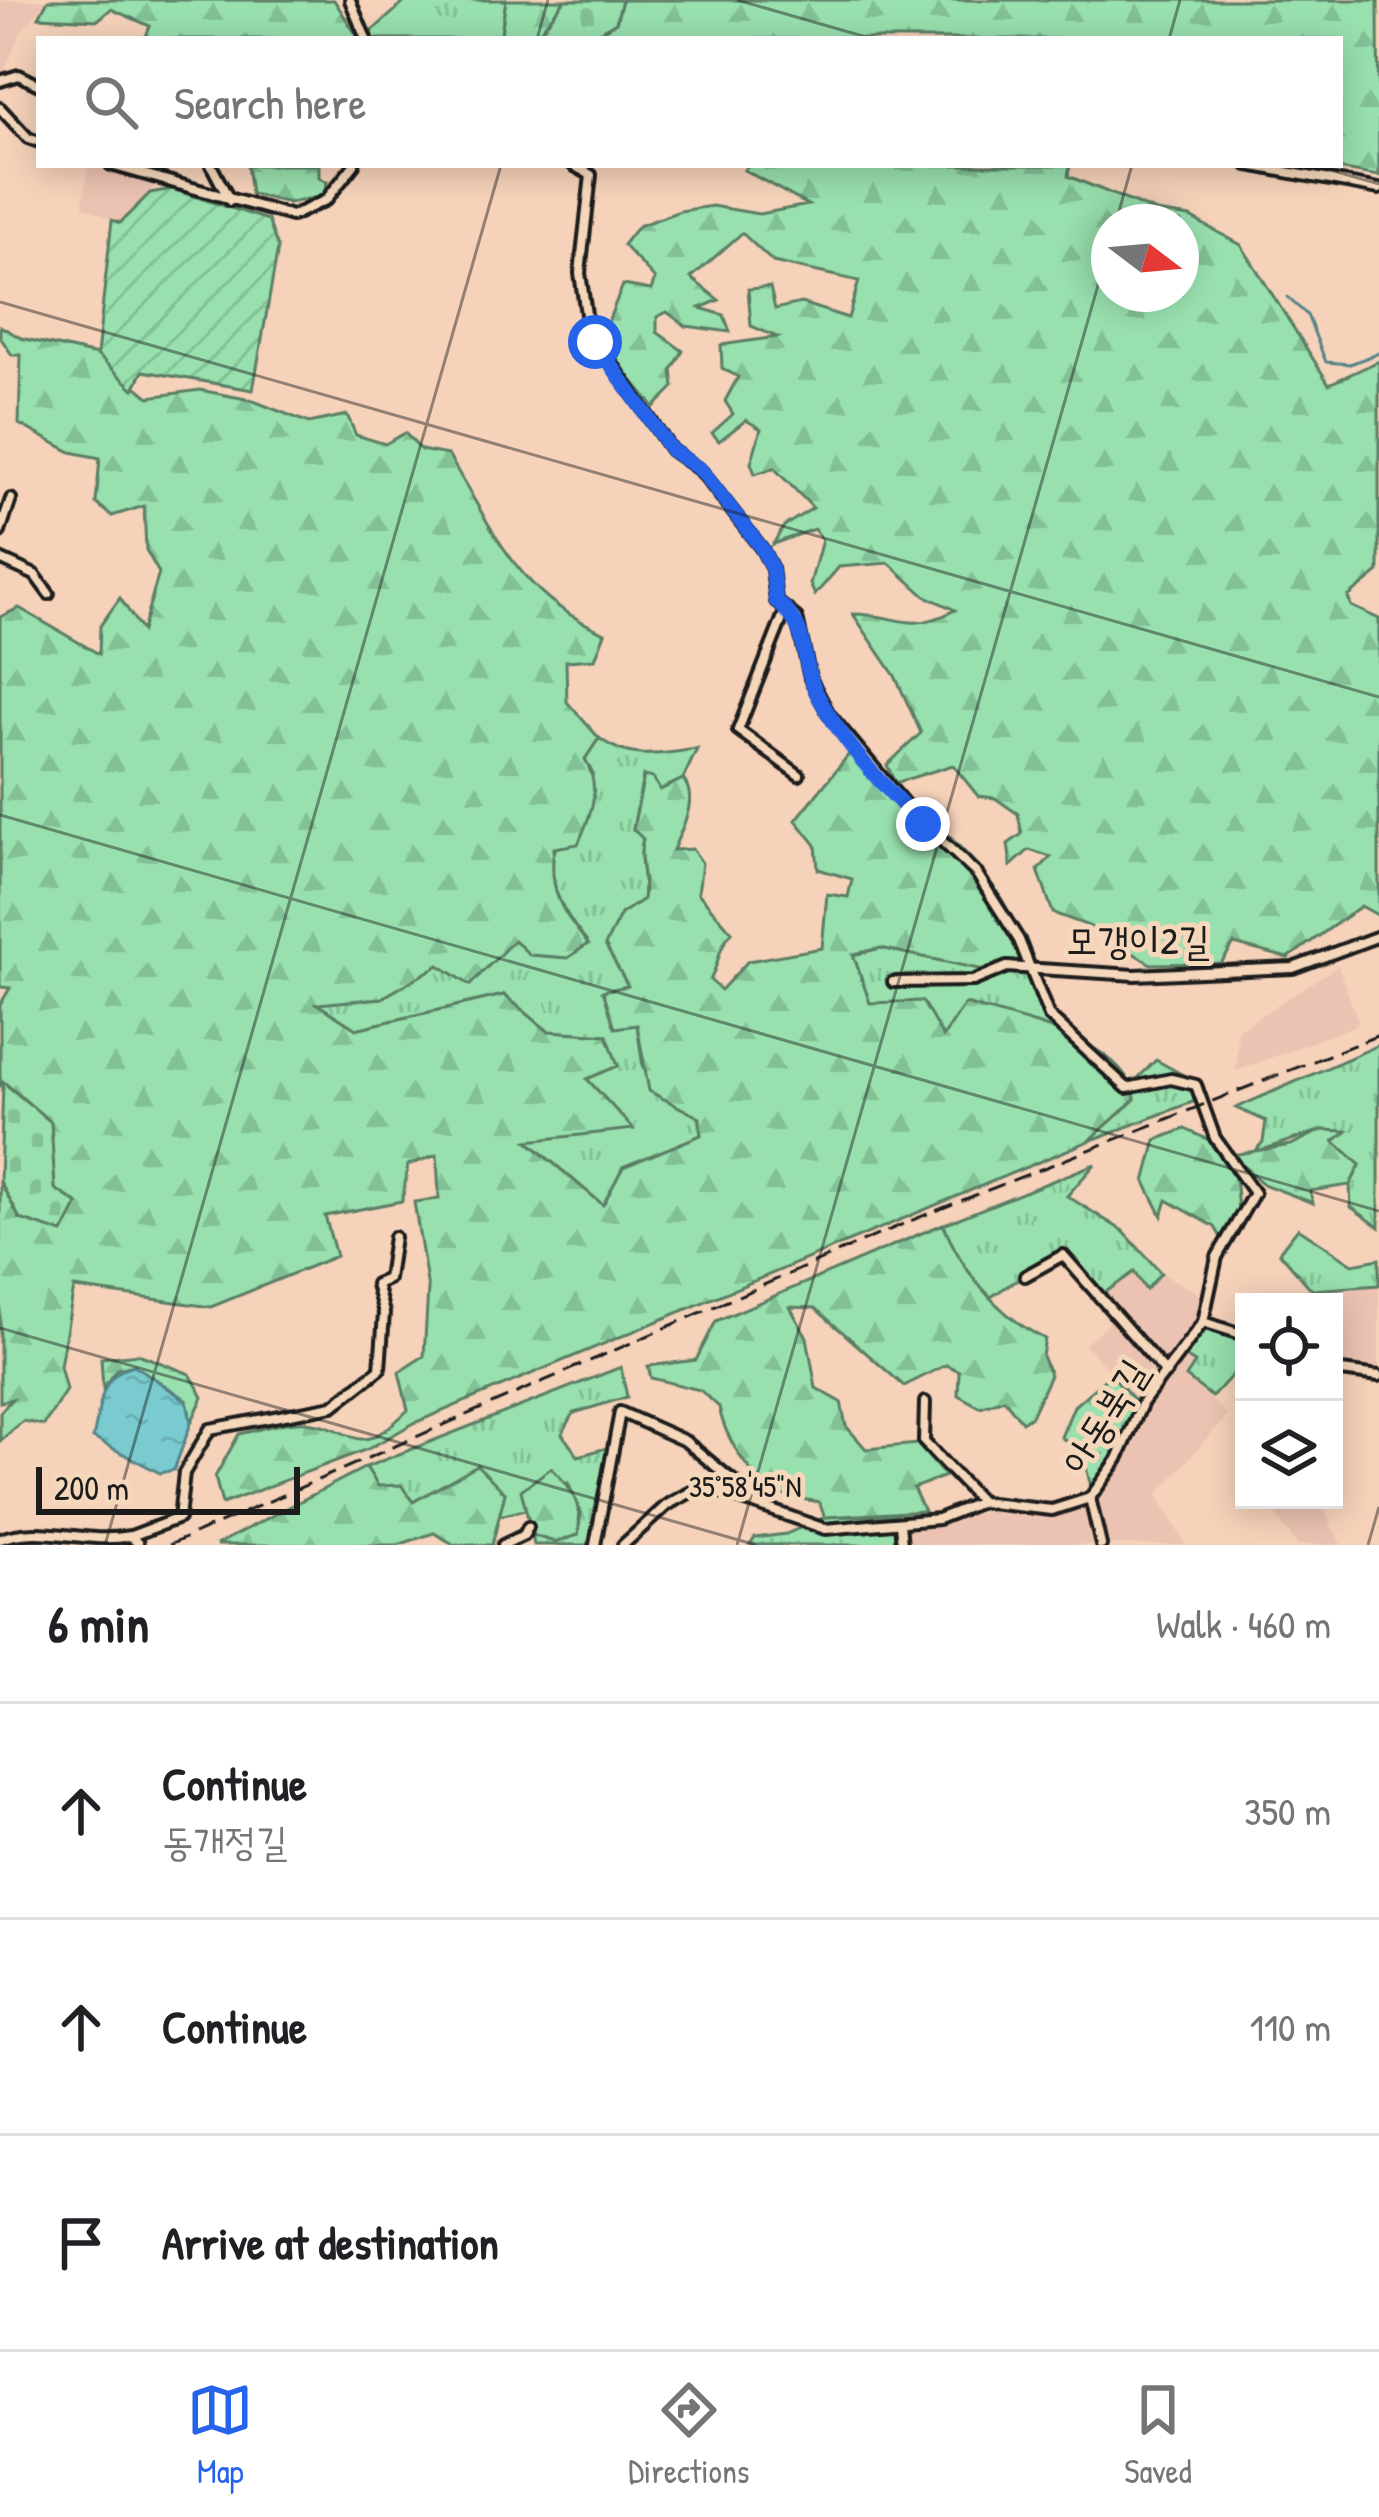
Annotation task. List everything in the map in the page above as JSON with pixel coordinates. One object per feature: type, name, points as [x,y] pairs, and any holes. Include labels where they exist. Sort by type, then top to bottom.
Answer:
[{"type":"street","points":[[350,0],[365,36]]},
{"type":"street","points":[[0,81],[19,75],[36,84]]},
{"type":"street","points":[[0,108],[36,141]]},
{"type":"street","points":[[121,168],[292,216],[326,200],[352,168]]},
{"type":"street","points":[[213,168],[231,202]]},
{"type":"street","points":[[578,168],[591,175],[580,273],[588,328],[671,450],[701,470],[762,549],[772,569],[776,601],[797,618],[810,678],[832,718],[912,813],[977,874],[1030,967]]},
{"type":"street","points":[[1264,168],[1379,189]]},
{"type":"street","points":[[0,532],[11,499]]},
{"type":"street","points":[[0,559],[34,575],[49,594]]},
{"type":"street","points":[[786,609],[738,730],[799,775]]},
{"type":"street","name":"모갱이2길","points":[[893,982],[973,981],[1007,967],[1135,975],[1293,968],[1379,936]]},
{"type":"street","name":"아동북길","points":[[623,1545],[667,1504],[691,1492],[712,1489],[825,1529],[938,1519],[981,1502],[1052,1510],[1090,1498],[1118,1459],[1139,1408],[1203,1322],[1217,1258],[1228,1233],[1253,1202],[1249,1181],[1215,1138],[1196,1085],[1171,1078],[1126,1088],[1049,1016],[1030,967]]},
{"type":"street","points":[[0,1539],[17,1533],[102,1544],[134,1540],[179,1518],[184,1472],[210,1429],[332,1406],[380,1369],[384,1313],[376,1284],[388,1280],[394,1237]]},
{"type":"street","points":[[1025,1276],[1063,1255],[1166,1373]]},
{"type":"street","points":[[1203,1322],[1235,1332]]},
{"type":"street","points":[[1343,1371],[1379,1376]]},
{"type":"street","points":[[925,1402],[924,1442],[981,1502]]},
{"type":"street","name":"아동북길","points":[[595,1545],[620,1412],[685,1441],[760,1503]]},
{"type":"street","points":[[1090,1498],[1101,1545]]},
{"type":"street","points":[[900,1523],[902,1545]]},
{"type":"street","points":[[503,1545],[524,1535],[528,1527]]},
{"type":"shaded area","points":[[0,0],[48,0],[20,33],[0,82]]},
{"type":"shaded area","points":[[88,168],[109,168],[155,185],[120,223],[83,206]]},
{"type":"shaded area","points":[[1338,966],[1359,1024],[1236,1071],[1238,1030]]},
{"type":"shaded area","points":[[1134,1272],[1146,1289],[1161,1273],[1198,1293],[1198,1320],[1136,1402],[1085,1344],[1112,1320],[1096,1300]]},
{"type":"shaded area","points":[[1379,1285],[1379,1368],[1343,1364],[1343,1293],[1312,1290]]},
{"type":"shaded area","points":[[1185,1357],[1195,1363],[1187,1378],[1228,1415],[1157,1495],[1186,1545],[908,1545],[907,1530],[993,1510],[1086,1509],[1122,1464],[1134,1427]]},
{"type":"shaded area","points":[[1272,1509],[1323,1509],[1341,1545],[1297,1545]]},
{"type":"green space","points":[[48,0],[334,0],[357,36],[146,36],[150,26],[111,9],[98,20],[39,17]]},
{"type":"green space","points":[[407,0],[506,0],[497,36],[372,36],[371,32]]},
{"type":"green space","points":[[506,0],[565,0],[536,36],[501,34]]},
{"type":"green space","points":[[565,0],[622,0],[616,22],[593,36],[536,36]]},
{"type":"green space","points":[[622,0],[1378,0],[1379,176],[1332,168],[1343,168],[1343,36],[593,36],[616,22]]},
{"type":"green space","points":[[247,168],[319,168],[319,178],[327,182],[323,196],[289,203],[251,194]]},
{"type":"green space","points":[[746,168],[1069,168],[1068,176],[1136,204],[1091,204],[1091,312],[1199,312],[1199,222],[1241,245],[1329,384],[1379,361],[1379,572],[1348,597],[1351,606],[1379,619],[1379,916],[1361,906],[1288,958],[1234,944],[1221,963],[1151,964],[1089,926],[1053,913],[1038,870],[1051,857],[1029,850],[1011,866],[1008,844],[1022,834],[1018,814],[995,798],[978,796],[953,765],[895,783],[887,765],[921,733],[895,676],[853,614],[914,622],[955,610],[924,595],[889,563],[839,567],[815,595],[810,584],[822,540],[814,529],[773,544],[784,526],[813,508],[774,468],[755,474],[751,463],[761,429],[746,420],[719,441],[712,433],[733,414],[725,401],[738,377],[722,368],[721,345],[777,337],[751,326],[748,289],[770,287],[775,309],[801,303],[848,318],[859,281],[773,262],[742,233],[691,278],[719,300],[700,308],[724,315],[730,332],[686,326],[667,312],[657,317],[657,332],[683,351],[672,370],[674,387],[654,407],[600,341],[623,285],[651,290],[655,279],[623,245],[638,226],[712,206],[759,214],[808,205]]},
{"type":"green space","points":[[172,189],[268,220],[278,248],[253,390],[143,371],[134,389],[97,355],[112,220],[120,223],[150,193]]},
{"type":"green space","points":[[0,326],[21,338],[97,355],[149,397],[200,390],[251,400],[309,423],[347,415],[356,435],[385,444],[405,433],[421,450],[448,455],[495,535],[529,581],[575,618],[605,633],[595,659],[566,661],[567,702],[599,738],[585,759],[594,791],[587,823],[578,844],[554,848],[553,863],[559,900],[588,944],[568,958],[530,955],[514,940],[470,985],[439,965],[382,998],[317,1004],[356,1029],[504,995],[548,1031],[607,1035],[618,1066],[587,1079],[633,1129],[527,1141],[603,1205],[623,1167],[701,1135],[700,1118],[649,1091],[637,1025],[615,1028],[603,991],[628,986],[605,945],[621,914],[643,899],[643,839],[633,829],[644,776],[653,778],[660,790],[683,779],[688,787],[687,814],[673,850],[692,849],[702,863],[698,893],[732,932],[710,980],[721,990],[748,961],[822,948],[827,894],[848,897],[852,879],[818,869],[816,845],[796,820],[850,753],[930,819],[982,871],[1017,929],[1023,960],[984,970],[881,948],[853,954],[870,1003],[922,1001],[943,1037],[965,1004],[1065,1034],[1112,1061],[1127,1078],[1135,1099],[1089,1141],[414,1423],[368,1449],[222,1504],[215,1477],[239,1434],[306,1422],[365,1439],[408,1410],[399,1372],[424,1356],[428,1289],[414,1202],[439,1199],[437,1155],[408,1165],[402,1201],[325,1216],[336,1256],[211,1307],[74,1288],[60,1366],[66,1390],[44,1425],[23,1421],[0,1441],[0,1412],[12,1399],[0,1402],[0,1181],[20,1219],[78,1204],[55,1189],[50,1122],[4,1082],[0,1086],[0,1005],[10,988],[0,987],[0,617],[19,608],[99,654],[100,626],[120,598],[142,631],[159,573],[146,550],[144,506],[112,516],[96,503],[100,458],[71,452],[19,424],[21,355],[12,355],[0,337]]},
{"type":"green space","points":[[599,738],[634,753],[697,749],[683,779],[660,790],[643,776],[633,829],[643,838],[643,900],[621,914],[628,986],[603,992],[637,1025],[643,1067],[700,1119],[701,1136],[623,1167],[604,1206],[526,1140],[632,1128],[587,1079],[607,1035],[548,1031],[504,995],[356,1029],[315,1003],[382,998],[439,964],[514,939],[588,944],[569,918],[552,877],[558,842],[593,774],[585,759]]},
{"type":"green space","points":[[881,948],[984,970],[1023,960],[1063,1034],[965,1004],[943,1039],[870,1004],[853,955]]},
{"type":"green space","points":[[1379,1045],[1379,1227],[1351,1207],[1350,1185],[1360,1165],[1334,1141],[1345,1133],[1322,1130],[1253,1153],[1263,1142],[1266,1121],[1236,1108]]},
{"type":"green space","points":[[1156,1060],[1203,1086],[1198,1100],[1089,1141],[1135,1099],[1133,1083]]},
{"type":"green space","points":[[3,1082],[51,1122],[55,1189],[78,1204],[63,1233],[20,1219],[0,1181]]},
{"type":"green space","points":[[1185,1129],[1211,1141],[1235,1171],[1238,1213],[1222,1239],[1215,1227],[1167,1200],[1162,1216],[1145,1182],[1156,1140]]},
{"type":"green space","points":[[1322,1130],[1347,1131],[1334,1141],[1360,1165],[1350,1185],[1310,1191],[1313,1203],[1263,1184],[1232,1155],[1291,1145]]},
{"type":"green space","points":[[1095,1164],[1067,1196],[1123,1231],[1161,1273],[1146,1290],[1134,1272],[1103,1294],[1062,1249],[991,1297],[961,1267],[944,1224]]},
{"type":"green space","points":[[943,1224],[961,1259],[997,1305],[1045,1339],[1042,1356],[1050,1375],[1031,1416],[1022,1422],[1004,1399],[980,1407],[958,1395],[959,1371],[946,1365],[904,1386],[815,1308],[790,1307],[807,1337],[816,1388],[841,1402],[846,1426],[866,1449],[917,1444],[945,1476],[913,1488],[924,1511],[825,1517],[819,1502],[780,1494],[759,1479],[733,1444],[719,1407],[700,1390],[651,1378],[648,1366],[696,1360],[716,1321]]},
{"type":"green space","points":[[1298,1228],[1353,1264],[1379,1259],[1379,1285],[1312,1290],[1279,1252]]},
{"type":"green space","points":[[1206,1329],[1235,1337],[1235,1372],[1212,1397],[1186,1377],[1195,1363],[1185,1357]]},
{"type":"green space","points":[[138,1354],[190,1374],[203,1397],[191,1423],[187,1400],[134,1365],[117,1369],[103,1388],[101,1358]]},
{"type":"green space","points":[[621,1367],[627,1397],[574,1413],[562,1434],[578,1456],[610,1447],[590,1545],[534,1545],[532,1535],[555,1542],[578,1535],[581,1513],[568,1483],[529,1509],[499,1516],[505,1493],[429,1494],[412,1502],[378,1487],[366,1467]]},
{"type":"green space","points":[[1111,1374],[1136,1402],[1104,1475],[1091,1487],[1083,1455],[1061,1437],[1074,1406]]},
{"type":"green space","points":[[477,1465],[505,1493],[492,1545],[455,1545],[434,1533],[398,1545],[216,1545],[366,1467],[378,1486],[401,1485],[413,1502]]},
{"type":"green space","points":[[551,1468],[571,1490],[579,1515],[578,1535],[555,1542],[532,1535],[521,1490]]},
{"type":"green space","points":[[896,1515],[898,1545],[750,1545],[755,1538],[786,1534],[825,1517]]},
{"type":"water","points":[[134,1365],[187,1401],[191,1423],[174,1470],[160,1473],[93,1438],[107,1384],[122,1369]]},
{"type":"waterway","points":[[1287,297],[1307,315],[1326,362],[1350,364],[1379,353]]},
{"type":"railway","points":[[169,1545],[910,1221],[1379,1035]]},
{"type":"route","points":[[595,342],[671,450],[701,470],[762,549],[772,569],[776,601],[797,618],[819,698],[879,777],[923,824]]}]
